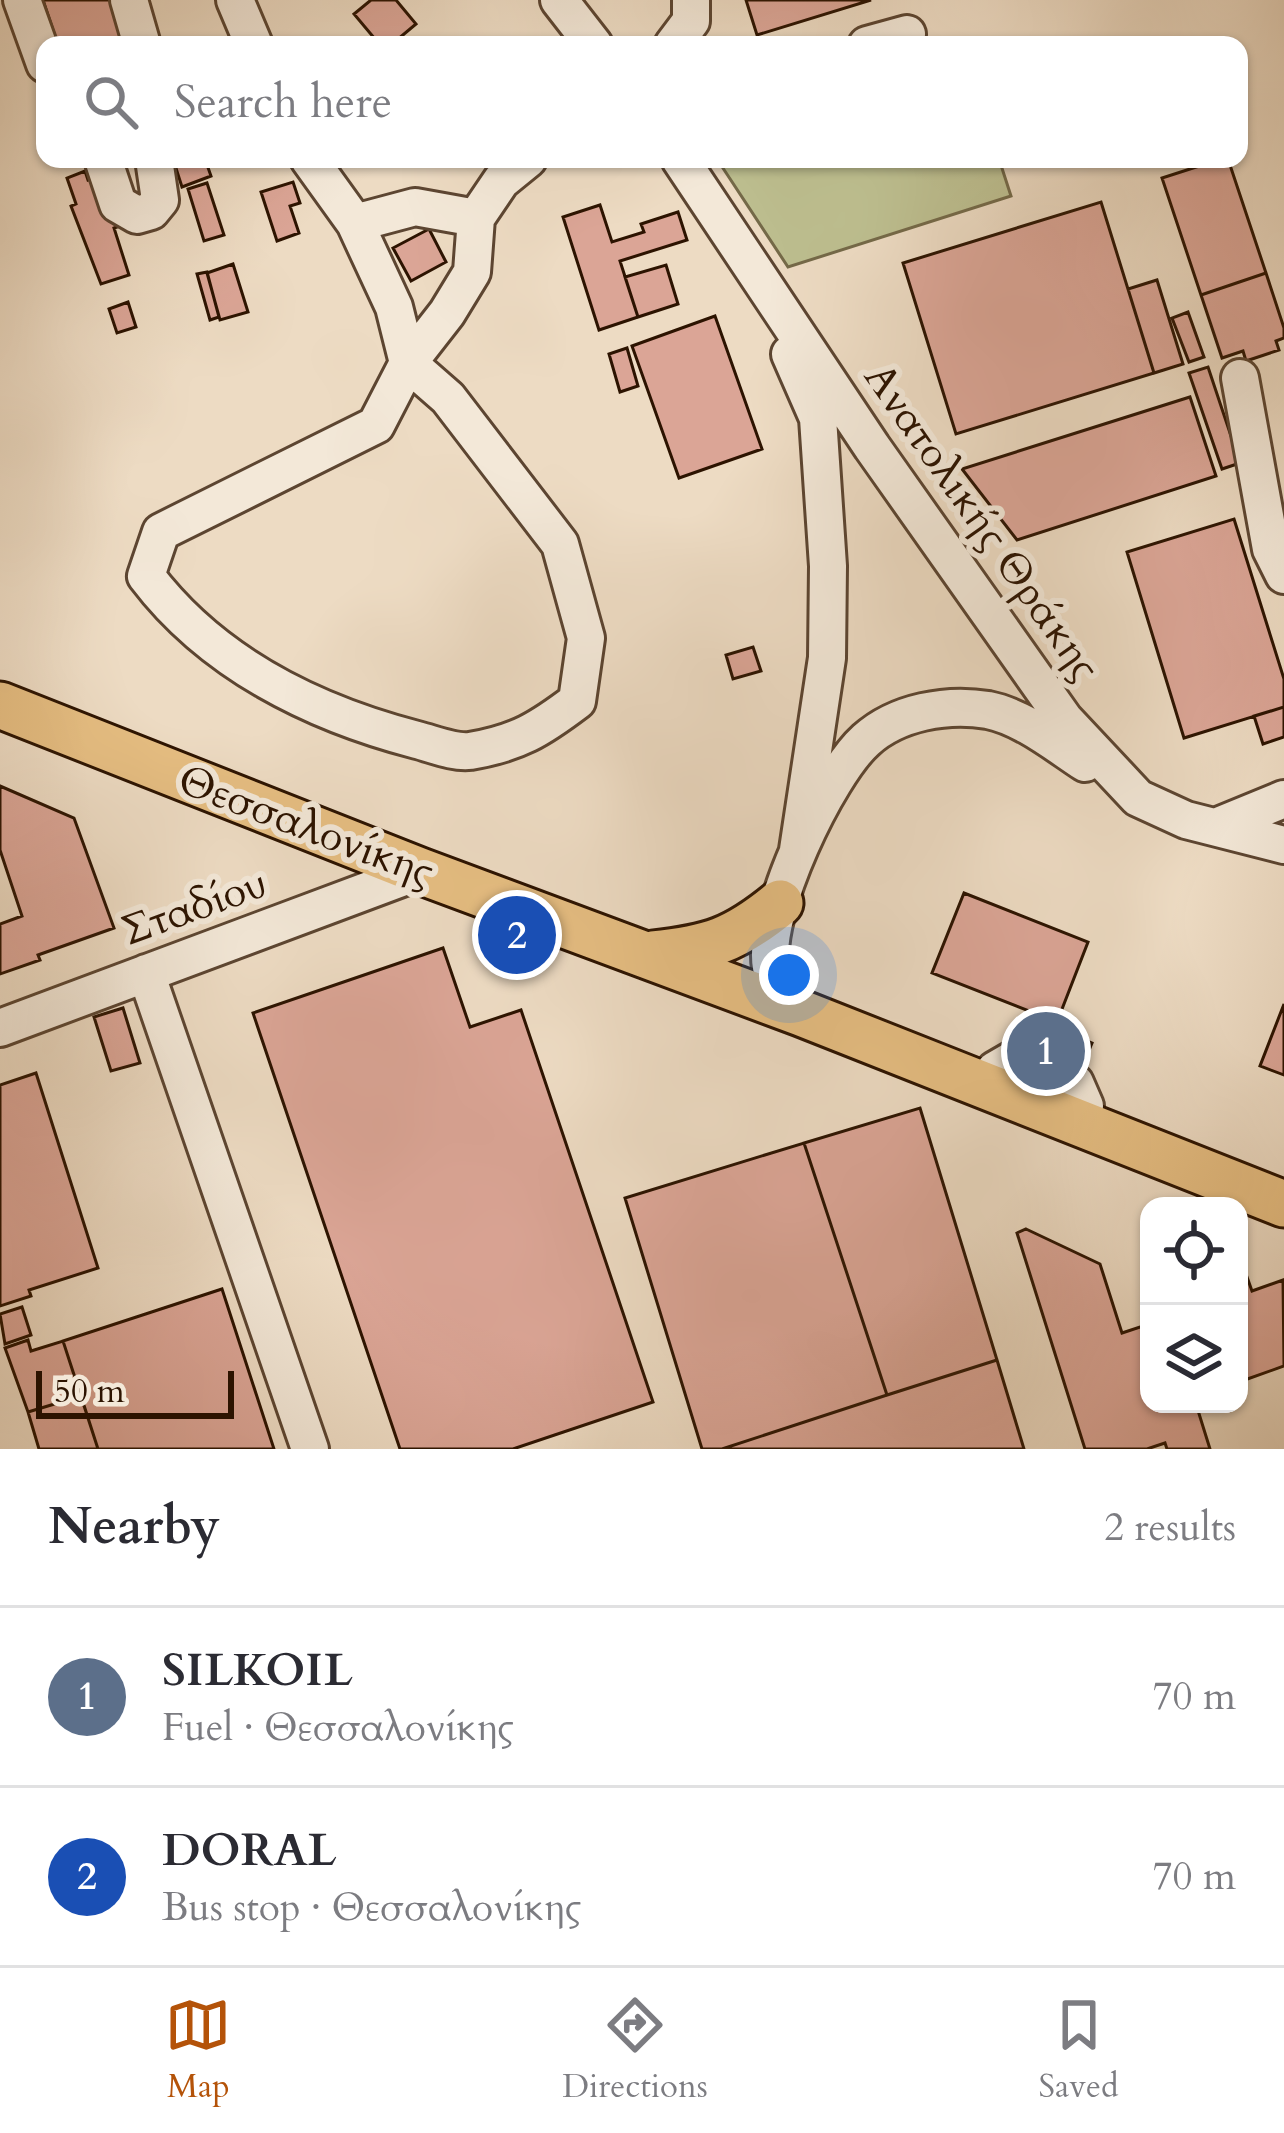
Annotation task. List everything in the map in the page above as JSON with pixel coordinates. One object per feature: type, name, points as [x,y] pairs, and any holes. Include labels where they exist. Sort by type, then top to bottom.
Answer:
[{"type":"main road","name":"Θεσσαλονίκης","points":[[0,705],[420,871],[801,1012],[1284,1204]]},
{"type":"main road","points":[[649,955],[704,948],[745,932],[780,902]]},
{"type":"street","points":[[22,0],[36,39]]},
{"type":"street","points":[[129,0],[139,36]]},
{"type":"street","points":[[235,0],[250,36]]},
{"type":"street","points":[[559,0],[587,36]]},
{"type":"street","points":[[680,36],[691,21],[691,0]]},
{"type":"street","points":[[900,36],[907,34]]},
{"type":"street","points":[[106,168],[118,205],[137,215],[151,211],[160,200],[155,168]]},
{"type":"street","points":[[315,168],[355,223],[394,307],[408,363],[448,398],[560,544],[586,638],[577,700],[531,736],[465,752],[373,728],[251,674],[176,615],[146,576],[161,532],[376,425],[408,363],[472,272],[476,218],[501,181],[517,168]]},
{"type":"street","points":[[686,168],[785,341],[818,418],[827,566],[826,658],[798,850]]},
{"type":"street","name":"Ανατολικής Θράκης","points":[[686,168],[872,447],[1050,699],[1138,798],[1186,820],[1284,845]]},
{"type":"street","points":[[355,223],[415,207],[476,218]]},
{"type":"street","points":[[1240,378],[1271,549],[1284,574]]},
{"type":"street","points":[[801,1012],[776,981],[770,965],[780,902],[798,850],[842,768],[867,739],[903,717],[941,709],[990,710],[1034,729],[1138,798]]},
{"type":"street","points":[[1216,827],[1284,799]]},
{"type":"street","name":"Σταδίου","points":[[0,1028],[420,871]]},
{"type":"street","points":[[146,973],[310,1449]]},
{"type":"street","points":[[994,1070],[1014,1059],[1075,1083],[1085,1106]]},
{"type":"green space","points":[[723,168],[1002,168],[1011,196],[788,267]]},
{"type":"building","points":[[43,0],[121,0],[133,36],[55,36]]},
{"type":"building","points":[[371,0],[396,0],[416,24],[402,36],[372,36],[354,14]]},
{"type":"building","points":[[746,0],[871,0],[757,35]]},
{"type":"building","points":[[176,168],[208,168],[211,176],[182,187]]},
{"type":"building","points":[[1193,168],[1231,168],[1266,273],[1201,295],[1162,178]]},
{"type":"building","points":[[85,171],[88,180],[106,174],[123,225],[114,228],[129,275],[101,284],[71,206],[76,204],[67,178]]},
{"type":"building","points":[[293,182],[300,203],[290,206],[299,233],[277,241],[261,192]]},
{"type":"building","points":[[207,183],[224,235],[204,241],[188,189]]},
{"type":"building","points":[[1101,202],[1154,373],[956,434],[903,263]]},
{"type":"building","points":[[600,205],[612,242],[644,232],[641,224],[678,212],[687,240],[620,261],[638,317],[599,330],[563,217]]},
{"type":"building","points":[[429,229],[446,262],[411,281],[393,248]]},
{"type":"building","points":[[233,264],[248,312],[220,320],[207,273]]},
{"type":"building","points":[[666,265],[678,304],[638,317],[625,277]]},
{"type":"building","points":[[207,272],[219,317],[210,320],[197,274]]},
{"type":"building","points":[[1266,273],[1284,328],[1284,338],[1276,341],[1279,350],[1246,361],[1243,351],[1222,358],[1201,295]]},
{"type":"building","points":[[1157,280],[1183,364],[1154,373],[1128,289]]},
{"type":"building","points":[[128,302],[136,327],[117,333],[109,309]]},
{"type":"building","points":[[1188,312],[1204,357],[1189,362],[1172,318]]},
{"type":"building","points":[[715,316],[762,449],[679,478],[632,346]]},
{"type":"building","points":[[627,348],[638,386],[620,392],[609,354]]},
{"type":"building","points":[[1208,367],[1240,463],[1222,469],[1189,373]]},
{"type":"building","points":[[1190,397],[1216,476],[1017,540],[962,469]]},
{"type":"building","points":[[1234,519],[1284,679],[1284,707],[1184,738],[1127,552]]},
{"type":"building","points":[[753,647],[761,671],[733,679],[726,655]]},
{"type":"building","points":[[1284,707],[1284,737],[1263,744],[1254,716]]},
{"type":"building","points":[[0,786],[74,818],[114,928],[0,974],[0,924],[22,916],[0,850]]},
{"type":"building","points":[[964,893],[1088,942],[1057,1022],[932,973]]},
{"type":"building","points":[[443,948],[470,1027],[521,1010],[653,1402],[513,1449],[400,1449],[253,1013]]},
{"type":"building","points":[[1284,1004],[1284,1075],[1260,1066]]},
{"type":"building","points":[[123,1008],[140,1063],[111,1071],[94,1017]]},
{"type":"building","points":[[1059,1029],[1092,1043],[1082,1067],[1049,1054]]},
{"type":"building","points":[[36,1073],[98,1268],[29,1290],[31,1296],[0,1306],[0,1085]]},
{"type":"building","points":[[920,1108],[997,1360],[887,1395],[804,1143]]},
{"type":"building","points":[[804,1143],[887,1395],[722,1449],[702,1449],[625,1198]]},
{"type":"building","points":[[1026,1229],[1100,1264],[1122,1333],[1140,1327],[1140,1413],[1199,1413],[1210,1449],[1167,1449],[1165,1443],[1147,1449],[1085,1449],[1017,1233]]},
{"type":"building","points":[[1248,1280],[1252,1291],[1283,1280],[1284,1366],[1248,1379]]},
{"type":"building","points":[[222,1289],[274,1449],[98,1449],[63,1341]]},
{"type":"building","points":[[22,1307],[31,1335],[5,1344],[0,1314]]},
{"type":"building","points":[[28,1340],[31,1351],[63,1341],[81,1396],[28,1412],[5,1348]]},
{"type":"building","points":[[997,1360],[1024,1449],[722,1449],[887,1395]]},
{"type":"building","points":[[81,1396],[98,1449],[39,1449],[28,1412]]},
{"type":"place","name":"DORAL","points":[[517,935]]},
{"type":"place","name":"SILKOIL","points":[[1046,1051]]}]
